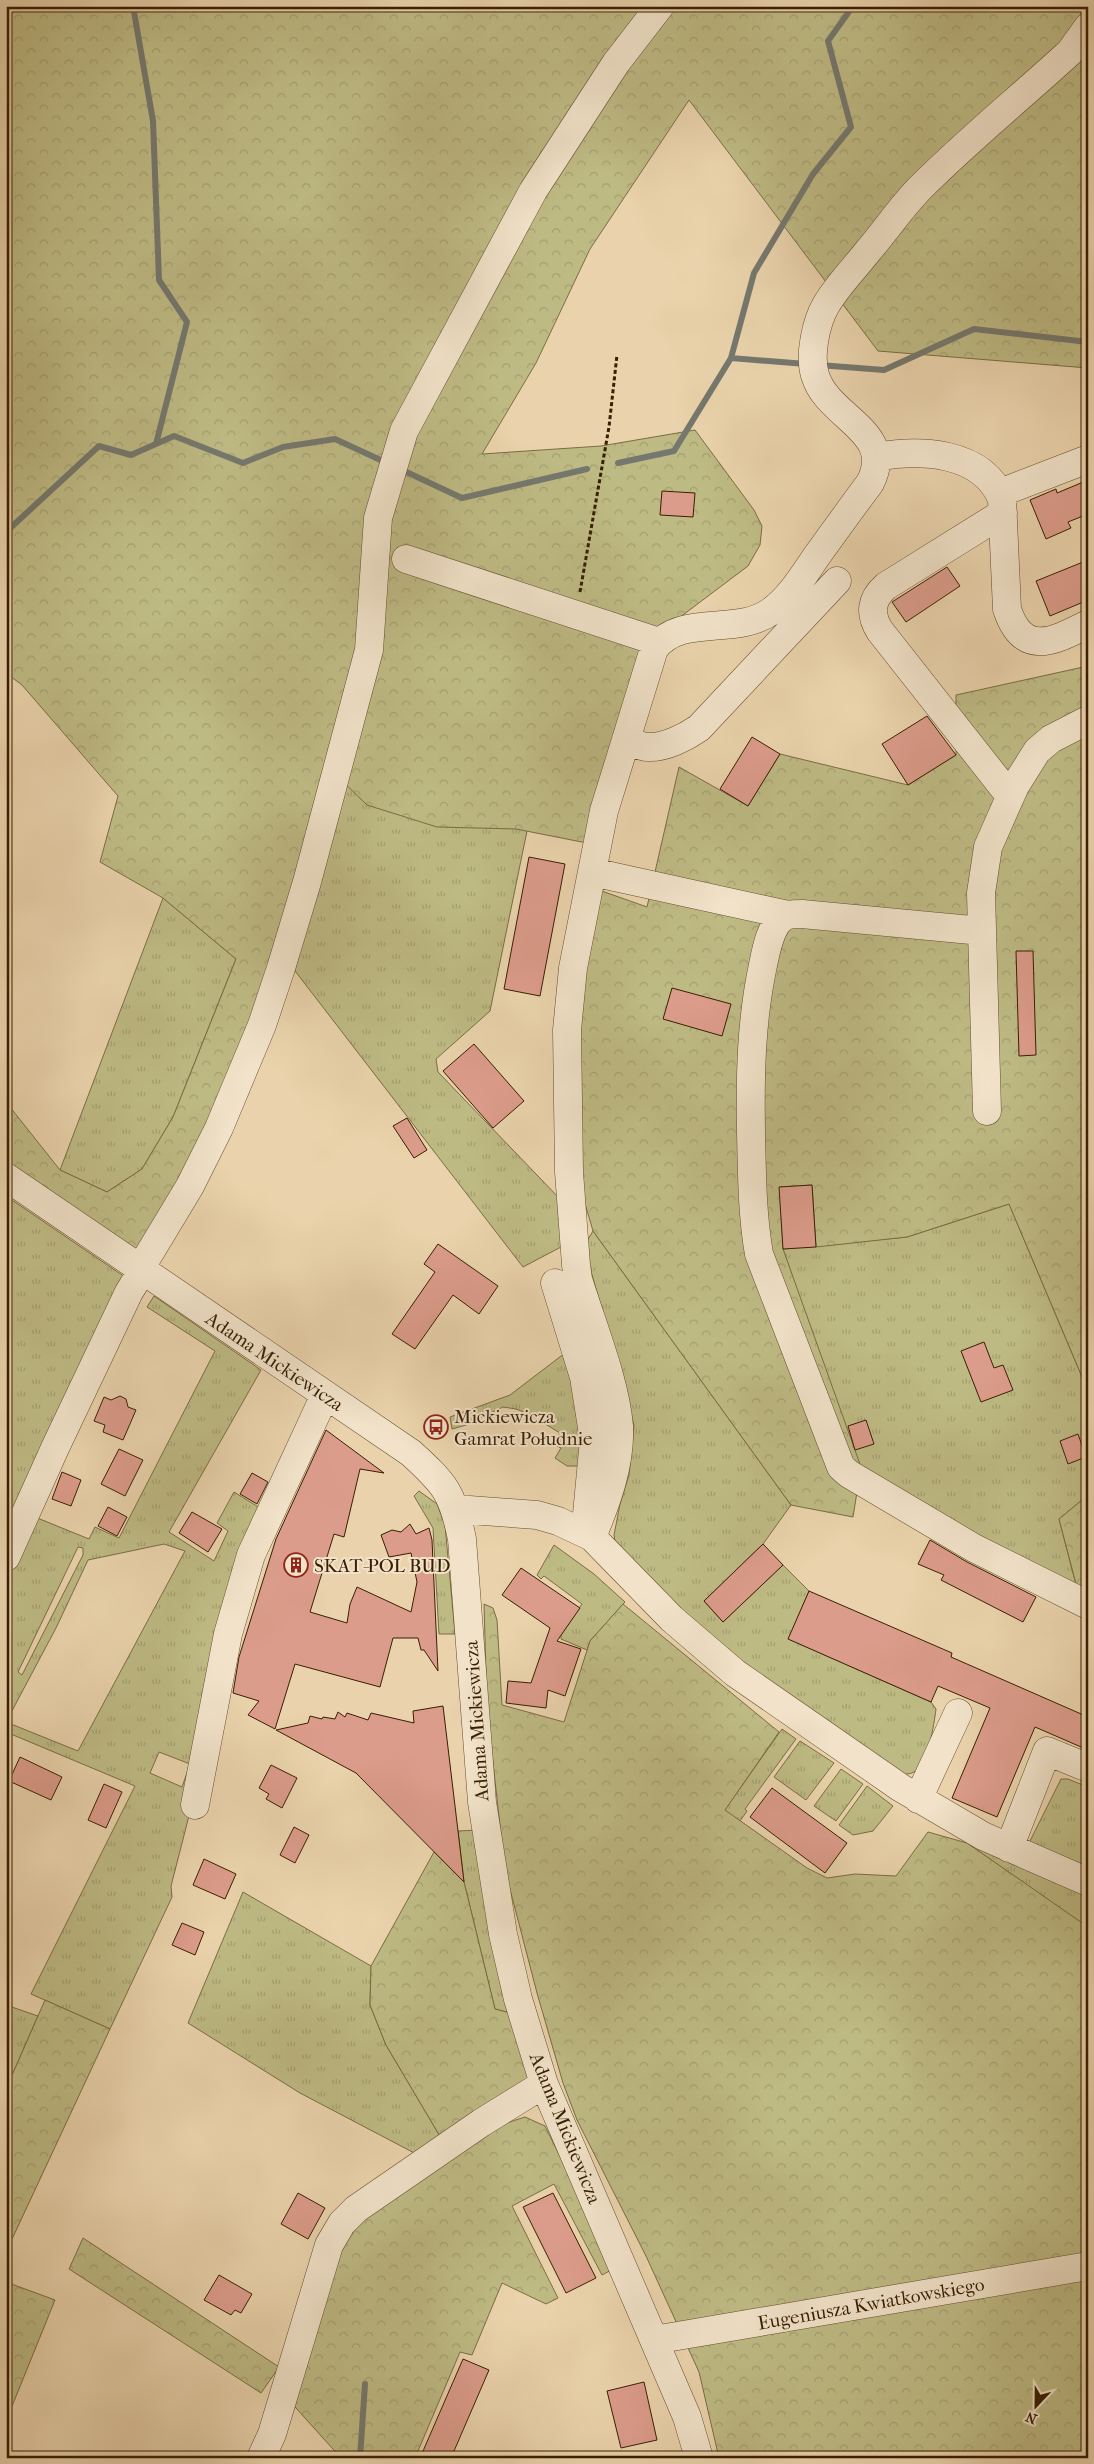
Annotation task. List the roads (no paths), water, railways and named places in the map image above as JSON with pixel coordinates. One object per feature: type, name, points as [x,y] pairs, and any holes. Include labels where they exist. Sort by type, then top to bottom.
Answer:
[{"type":"street","points":[[6,1557],[129,1292],[190,1186],[219,1128],[262,1025],[307,882],[369,650],[378,518],[404,430],[533,191],[616,63],[660,6]]},
{"type":"street","points":[[592,1537],[613,1476],[619,1428],[615,1398],[578,1279],[570,1172],[569,1006],[573,968],[604,811],[654,649],[659,642],[676,632],[744,624],[770,612],[795,586],[870,483],[874,474],[876,457],[870,439],[833,406],[824,395],[814,369],[816,337],[825,307],[920,188],[1070,52],[1088,27]]},
{"type":"street","points":[[876,457],[903,452],[921,453],[951,458],[971,464],[984,473],[992,480],[1002,503],[1007,609],[1012,622],[1019,632],[1028,638],[1043,642],[1057,639],[1088,624]]},
{"type":"street","points":[[1010,796],[880,631],[874,622],[872,613],[873,602],[878,593],[886,586],[1002,503],[1088,459]]},
{"type":"street","points":[[406,559],[659,642]]},
{"type":"street","points":[[626,739],[640,745],[652,747],[680,738],[699,728],[837,582]]},
{"type":"street","points":[[987,1111],[981,894],[988,847],[1010,796],[1037,751],[1051,739],[1088,720]]},
{"type":"street","points":[[592,872],[788,914],[982,931]]},
{"type":"street","points":[[788,914],[779,920],[773,929],[765,954],[755,1005],[750,1051],[754,1228],[759,1254],[839,1462],[849,1474],[974,1548],[1088,1605]]},
{"type":"street","name":"Adama Mickiewicza","points":[[6,1177],[411,1453],[441,1482],[456,1509],[462,1539],[469,1614],[482,1802],[518,1999],[544,2084],[687,2417],[699,2458]]},
{"type":"street","points":[[555,1283],[584,1377],[594,1440],[587,1514],[592,1537]]},
{"type":"street","points":[[195,1805],[228,1634],[251,1555],[325,1395]]},
{"type":"street","points":[[456,1509],[537,1515],[558,1521],[592,1537],[672,1620],[735,1673],[918,1798],[982,1836],[1088,1882]]},
{"type":"street","points":[[918,1798],[958,1713]]},
{"type":"street","points":[[1009,1848],[1046,1751],[1088,1768]]},
{"type":"street","points":[[261,2458],[272,2434],[329,2246],[342,2222],[356,2209],[458,2138],[544,2084]]},
{"type":"street","name":"Eugeniusza Kwiatkowskiego","points":[[654,2340],[1088,2266]]},
{"type":"waterway","points":[[133,6],[153,121],[159,280],[187,322],[156,444]]},
{"type":"waterway","points":[[618,463],[674,451],[731,358],[754,273],[813,174],[851,127],[828,41],[853,6]]},
{"type":"waterway","points":[[819,365],[884,370],[974,329],[1088,342]]},
{"type":"waterway","points":[[731,358],[806,364]]},
{"type":"waterway","points":[[6,532],[99,446],[131,455],[174,436],[243,463],[283,447],[335,439],[387,463]]},
{"type":"waterway","points":[[400,469],[462,498],[587,469]]},
{"type":"waterway","points":[[360,2458],[365,2384]]},
{"type":"place","name":"Mickiewicza Gamrat Południe","points":[[436,1427]]},
{"type":"place","name":"SKAT-POL BUD","points":[[296,1565]]}]
